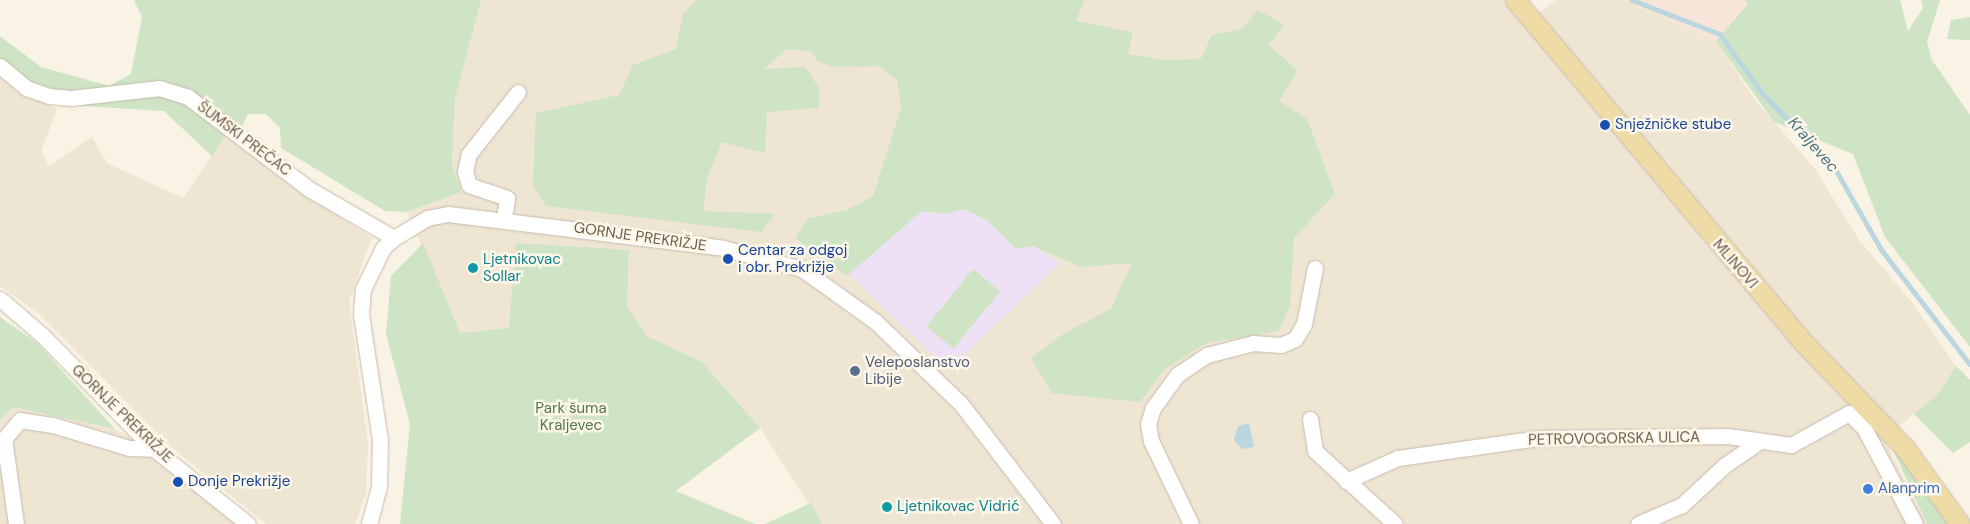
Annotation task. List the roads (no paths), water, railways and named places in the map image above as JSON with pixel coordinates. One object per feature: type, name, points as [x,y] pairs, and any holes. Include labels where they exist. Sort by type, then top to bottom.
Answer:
[{"type":"main road","name":"MLINOVI","points":[[1515,0],[1800,339],[1905,448],[1960,524]]},
{"type":"street","name":"ŠUMSKI PREČAC","points":[[0,66],[26,88],[49,96],[70,98],[159,88],[188,97],[309,189],[394,238]]},
{"type":"street","points":[[504,218],[507,198],[469,184],[465,171],[469,154],[518,92]]},
{"type":"street","name":"GORNJE PREKRIŽJE","points":[[369,524],[379,486],[380,440],[361,315],[368,274],[394,238],[427,218],[448,214],[504,218],[723,248],[802,269],[876,322],[961,404],[1053,524]]},
{"type":"street","points":[[1191,524],[1151,441],[1148,424],[1153,408],[1177,375],[1208,356],[1253,343],[1281,345],[1295,340],[1304,324],[1315,268]]},
{"type":"street","name":"GORNJE PREKRIŽJE","points":[[0,299],[42,335],[154,449],[248,524]]},
{"type":"street","name":"PETROVOGORSKA ULICA","points":[[1346,481],[1384,461],[1506,441],[1728,436],[1782,445],[1800,442],[1849,412],[1864,428],[1915,524]]},
{"type":"street","points":[[1310,419],[1315,451],[1395,524]]},
{"type":"street","points":[[16,524],[4,439],[20,420],[53,425],[128,448],[154,449]]},
{"type":"street","points":[[1638,524],[1682,505],[1725,465],[1760,441]]},
{"type":"water","points":[[1249,423],[1254,447],[1242,449],[1234,440],[1238,426]]},
{"type":"waterway","name":"Kraljevec","points":[[1632,0],[1720,34],[1763,94],[1832,163],[1881,249],[1970,364]]},
{"type":"place","name":"Snježničke stube","points":[[1605,125]]},
{"type":"place","name":"Centar za odgoj i obr. Prekrižje","points":[[728,259]]},
{"type":"place","name":"Ljetnikovac Sollar","points":[[473,268]]},
{"type":"place","name":"Veleposlanstvo Libije","points":[[855,371]]},
{"type":"place","name":"Donje Prekrižje","points":[[178,482]]},
{"type":"place","name":"Alanprim","points":[[1868,489]]},
{"type":"place","name":"Ljetnikovac Vidrić","points":[[887,507]]},
{"type":"park label","name":"Park šuma Kraljevec","points":[[571,416]]}]
